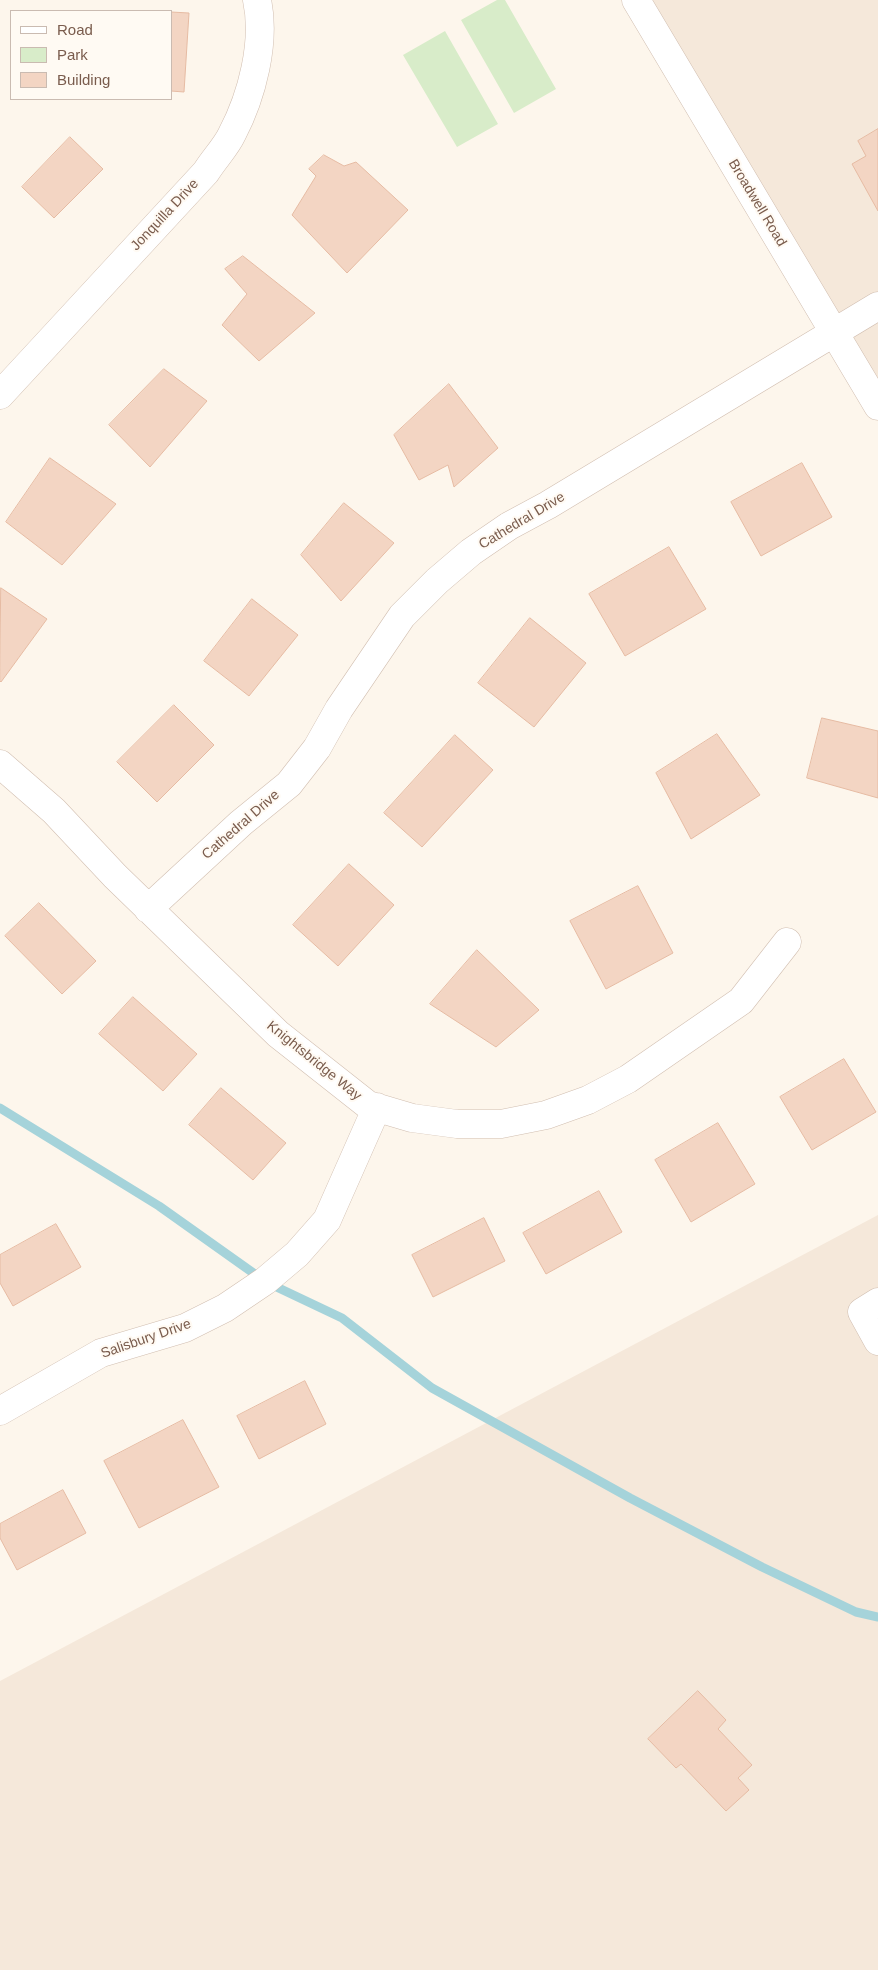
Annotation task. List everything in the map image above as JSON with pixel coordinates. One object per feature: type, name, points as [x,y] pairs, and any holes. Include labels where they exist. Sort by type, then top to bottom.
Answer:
[{"type":"street","name":"Jonquilla Drive","points":[[0,395],[206,172],[232,135],[250,94],[258,50],[257,0]]},
{"type":"street","name":"Broadwell Road","points":[[636,0],[878,406]]},
{"type":"street","name":"Cathedral Drive","points":[[148,909],[241,823],[289,784],[317,748],[402,616],[471,552],[509,526],[548,505],[878,306]]},
{"type":"street","name":"Knightsbridge Way","points":[[0,764],[54,811],[148,909],[278,1034],[368,1105],[412,1118],[457,1124],[501,1124],[546,1115],[588,1100],[628,1079],[741,1001],[787,942]]},
{"type":"street","name":"Salisbury Drive","points":[[0,1411],[102,1353],[185,1328],[225,1308],[265,1281],[297,1254],[327,1220],[377,1108]]},
{"type":"street","points":[[878,1302],[862,1312],[878,1341]]},
{"type":"shaded area","points":[[632,0],[878,0],[878,411]]},
{"type":"shaded area","points":[[878,1215],[878,1970],[0,1970],[0,1681]]},
{"type":"green space","points":[[497,0],[505,0],[556,89],[514,113],[461,20]]},
{"type":"green space","points":[[445,31],[498,124],[457,147],[403,55]]},
{"type":"building","points":[[172,12],[189,13],[184,92],[172,91]]},
{"type":"building","points":[[878,129],[878,211],[852,164],[866,156],[858,141]]},
{"type":"building","points":[[70,137],[103,169],[54,218],[22,187]]},
{"type":"building","points":[[324,155],[344,166],[356,162],[408,210],[347,273],[292,215],[316,176],[309,169]]},
{"type":"building","points":[[243,256],[315,313],[259,361],[222,325],[247,294],[225,269]]},
{"type":"building","points":[[164,369],[207,401],[150,467],[109,425]]},
{"type":"building","points":[[449,384],[498,448],[454,487],[448,465],[419,480],[394,435]]},
{"type":"building","points":[[50,458],[116,504],[62,565],[6,522]]},
{"type":"building","points":[[802,463],[832,517],[761,556],[731,502]]},
{"type":"building","points":[[344,503],[394,543],[341,601],[301,555]]},
{"type":"building","points":[[669,547],[706,609],[625,656],[589,594]]},
{"type":"building","points":[[1,588],[47,619],[1,682],[0,681]]},
{"type":"building","points":[[252,599],[298,635],[249,696],[204,661]]},
{"type":"building","points":[[530,618],[586,663],[534,727],[478,683]]},
{"type":"building","points":[[174,705],[214,745],[157,802],[117,762]]},
{"type":"building","points":[[822,718],[878,731],[878,798],[807,778]]},
{"type":"building","points":[[717,734],[760,795],[691,839],[656,773]]},
{"type":"building","points":[[455,735],[493,770],[422,847],[384,813]]},
{"type":"building","points":[[349,864],[394,905],[338,966],[293,925]]},
{"type":"building","points":[[638,886],[673,953],[606,989],[570,921]]},
{"type":"building","points":[[39,903],[96,961],[62,994],[5,936]]},
{"type":"building","points":[[477,950],[539,1010],[496,1047],[430,1004]]},
{"type":"building","points":[[133,997],[197,1054],[163,1091],[99,1034]]},
{"type":"building","points":[[844,1059],[876,1112],[812,1150],[780,1097]]},
{"type":"building","points":[[221,1088],[286,1143],[253,1180],[189,1125]]},
{"type":"building","points":[[718,1123],[755,1184],[691,1222],[655,1160]]},
{"type":"building","points":[[599,1191],[622,1232],[546,1274],[523,1233]]},
{"type":"building","points":[[484,1218],[505,1261],[433,1297],[412,1255]]},
{"type":"building","points":[[56,1224],[81,1267],[13,1306],[0,1283],[0,1255]]},
{"type":"building","points":[[305,1381],[326,1424],[259,1459],[237,1416]]},
{"type":"building","points":[[183,1420],[219,1487],[139,1528],[104,1461]]},
{"type":"building","points":[[63,1490],[86,1533],[17,1570],[0,1538],[0,1524]]},
{"type":"building","points":[[698,1691],[726,1720],[718,1729],[752,1765],[738,1778],[749,1790],[726,1811],[681,1764],[676,1768],[648,1739]]},
{"type":"waterway","points":[[0,1108],[159,1206],[266,1282],[342,1318],[432,1388],[630,1498],[762,1567],[856,1612],[878,1617]]}]
